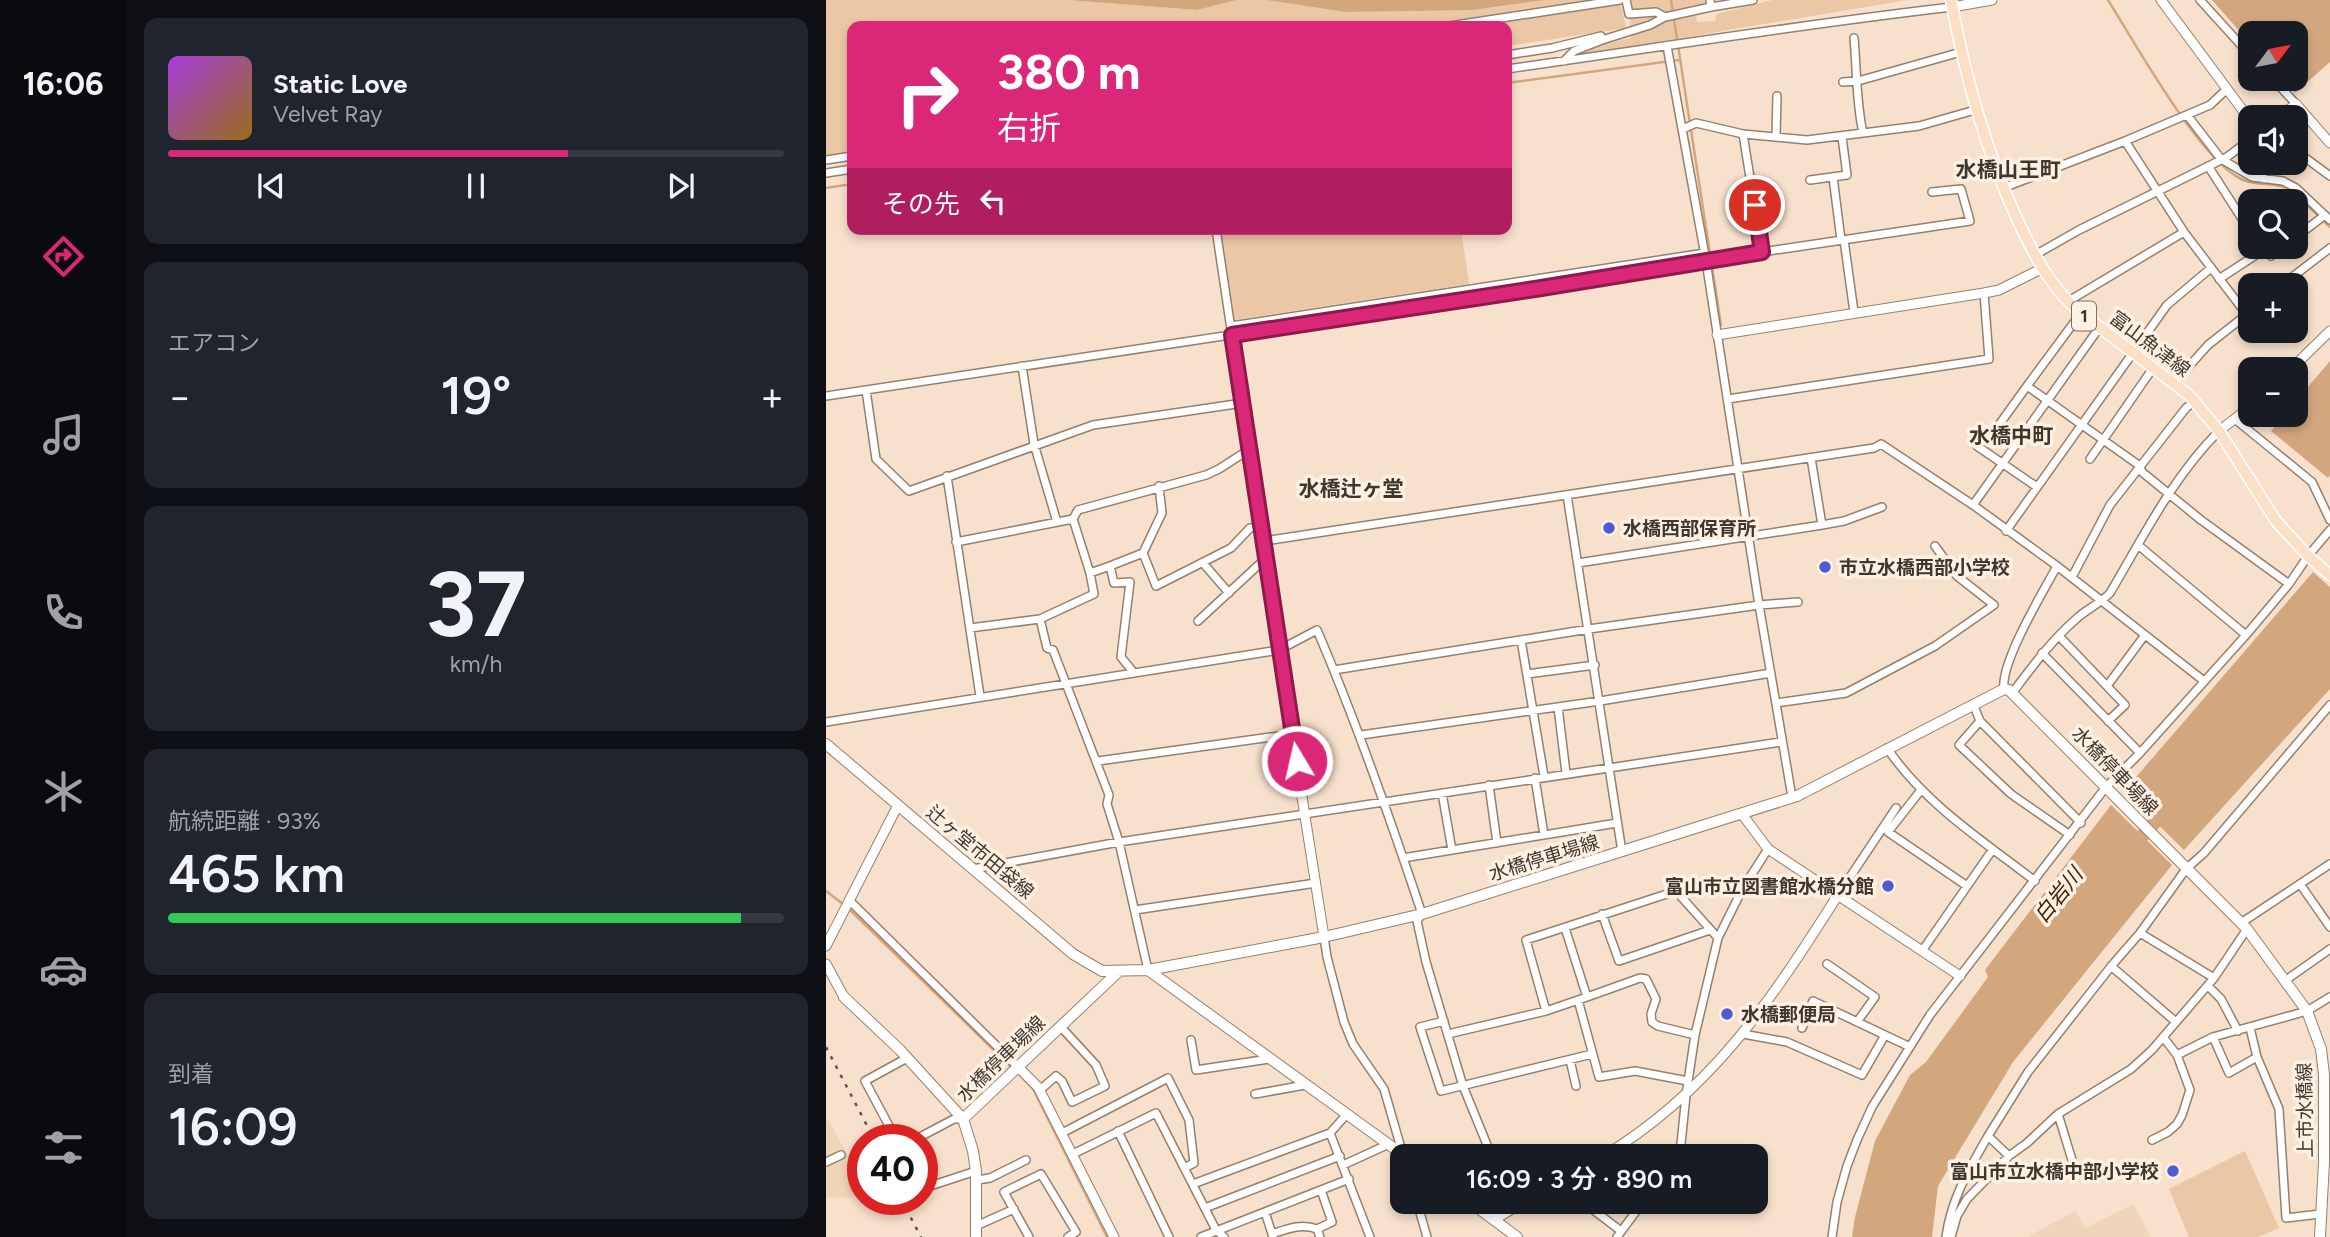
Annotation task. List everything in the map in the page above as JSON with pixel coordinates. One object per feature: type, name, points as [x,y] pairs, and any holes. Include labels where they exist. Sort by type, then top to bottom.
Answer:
[{"type":"main road","name":"富山魚津線","points":[[1951,3],[1975,110],[2003,188],[2043,268],[2067,302],[2174,383],[2194,402],[2219,431],[2276,521],[2311,559],[2330,575]]},
{"type":"main road","name":"水橋停車場線","points":[[844,997],[907,1058],[963,1119],[1118,972],[1148,970],[1324,937],[1422,914],[1622,852],[1792,797],[1886,748],[2009,691],[2244,926]]},
{"type":"main road","name":"辻ヶ堂市田袋線","points":[[826,744],[1073,954],[1102,971],[1118,972]]},
{"type":"main road","name":"上市水橋線","points":[[2244,926],[2307,1011],[2327,1074],[2327,1162],[2320,1214],[2323,1235]]},
{"type":"main road","points":[[1148,970],[1389,1144]]},
{"type":"main road","points":[[963,1119],[973,1151],[976,1176],[976,1232]]},
{"type":"main road","points":[[1486,1214],[1517,1237]]},
{"type":"street","points":[[1481,21],[1620,0]]},
{"type":"street","points":[[1626,0],[1629,14],[1657,12],[1665,17]]},
{"type":"street","points":[[1564,61],[1574,51],[1650,25],[1665,17],[1710,4],[1754,0]]},
{"type":"street","points":[[1512,68],[1734,38],[1951,3],[1992,0]]},
{"type":"street","points":[[2161,0],[2238,105]]},
{"type":"street","points":[[2200,0],[2238,42]]},
{"type":"street","points":[[1512,53],[1552,48],[1601,36],[1602,40]]},
{"type":"street","points":[[1854,38],[1857,103],[1863,133]]},
{"type":"street","points":[[1667,46],[1706,257],[1748,538],[1792,797]]},
{"type":"street","points":[[1843,82],[1858,81],[1961,52]]},
{"type":"street","points":[[2003,188],[2125,142],[2210,105],[2226,90]]},
{"type":"street","points":[[2284,91],[2330,143]]},
{"type":"street","points":[[1776,136],[1777,96]]},
{"type":"street","points":[[1683,129],[1696,123],[1743,134],[1807,140],[1919,126],[1975,110]]},
{"type":"street","points":[[2187,115],[2221,159],[2252,177],[2283,181],[2296,188],[2327,217],[2308,229]]},
{"type":"street","points":[[1743,134],[1762,252]]},
{"type":"street","points":[[1810,180],[1847,175],[1842,137]]},
{"type":"street","points":[[2125,142],[2184,232],[2238,301]]},
{"type":"street","points":[[2035,255],[2238,148]]},
{"type":"street","points":[[826,160],[847,157]]},
{"type":"street","points":[[2308,160],[2330,176]]},
{"type":"street","points":[[2208,166],[2238,211]]},
{"type":"street","points":[[826,173],[847,170]]},
{"type":"street","points":[[2263,175],[2264,179]]},
{"type":"street","points":[[1833,177],[1854,312]]},
{"type":"street","points":[[826,396],[1706,257],[1762,252],[1970,221],[1961,189],[1932,192]]},
{"type":"street","points":[[2067,302],[2184,232]]},
{"type":"street","points":[[1217,235],[1327,957],[1353,1044],[1384,1089],[1400,1144]]},
{"type":"street","points":[[2298,273],[2330,248]]},
{"type":"street","points":[[2219,279],[2248,259]]},
{"type":"street","points":[[1717,335],[1999,290],[2043,268]]},
{"type":"street","points":[[2006,531],[2166,304],[2211,268]]},
{"type":"street","points":[[1728,399],[1989,359],[1984,293]]},
{"type":"street","points":[[1996,429],[2081,313]]},
{"type":"street","points":[[2174,383],[2208,345],[2238,322]]},
{"type":"street","points":[[1973,505],[2099,328]]},
{"type":"street","points":[[2303,357],[2330,331]]},
{"type":"street","points":[[1022,366],[1034,444],[1058,522]]},
{"type":"street","points":[[2090,459],[2153,368]]},
{"type":"street","points":[[2027,386],[2140,466],[2142,472],[2201,520],[2289,584]]},
{"type":"street","points":[[866,390],[876,459],[909,491],[1093,425],[1243,403]]},
{"type":"street","points":[[2072,578],[2110,505],[2186,408],[2194,402]]},
{"type":"street","points":[[2057,566],[2010,660],[2003,681],[2009,691],[2075,619],[2110,593],[2169,493],[2206,444],[2236,420],[2312,482],[2330,520]]},
{"type":"street","points":[[1264,541],[1811,458],[1874,448],[1881,444],[1973,505],[2057,566],[2204,681]]},
{"type":"street","points":[[1977,446],[2037,487]]},
{"type":"street","points":[[970,628],[1040,619],[1094,594],[1073,519],[1077,510],[1212,472],[1250,449]]},
{"type":"street","points":[[1811,458],[1822,525]]},
{"type":"street","points":[[947,476],[980,696]]},
{"type":"street","points":[[1090,573],[1143,553],[1162,513],[1158,486]]},
{"type":"street","points":[[1567,495],[1622,852]]},
{"type":"street","points":[[1578,563],[1822,525],[1844,521],[1882,508]]},
{"type":"street","points":[[956,542],[1073,519]]},
{"type":"street","points":[[1143,553],[1156,586],[1231,548],[1250,528],[1262,527]]},
{"type":"street","points":[[1832,1237],[1837,1202],[1857,1140],[1872,1107],[1908,1046],[2070,835],[2311,559],[2330,530]]},
{"type":"street","points":[[2138,545],[2246,635]]},
{"type":"street","points":[[1776,703],[1846,693],[1935,646],[1994,605],[1957,576],[1935,546]]},
{"type":"street","points":[[1198,621],[1266,558]]},
{"type":"street","points":[[1203,564],[1229,593]]},
{"type":"street","points":[[1110,566],[1114,583],[1130,582],[1121,656],[1134,673]]},
{"type":"street","points":[[1334,670],[1589,629],[1798,602]]},
{"type":"street","points":[[1040,619],[1047,648],[1053,650],[1110,794],[1107,804],[1119,842],[1148,970]]},
{"type":"street","points":[[826,722],[1279,650],[1317,630],[1360,735],[1422,914],[1417,921],[1426,962],[1463,1086],[1487,1144]]},
{"type":"street","points":[[2107,686],[2145,635]]},
{"type":"street","points":[[2059,636],[2125,705],[2108,721]]},
{"type":"street","points":[[1521,640],[1544,776]]},
{"type":"street","points":[[2042,653],[2140,753]]},
{"type":"street","points":[[1527,674],[1595,665]]},
{"type":"street","points":[[1360,735],[1600,701],[1771,673]]},
{"type":"street","points":[[1949,1237],[1948,1223],[1959,1186],[2028,1072],[2140,933],[2184,867],[2204,853],[2330,705]]},
{"type":"street","points":[[1974,706],[1980,721],[2081,823]]},
{"type":"street","points":[[1558,707],[1566,773]]},
{"type":"street","points":[[1980,721],[1959,745],[2011,794],[2070,835]]},
{"type":"street","points":[[1098,761],[1293,734]]},
{"type":"street","points":[[972,870],[1119,842],[1781,742]]},
{"type":"street","points":[[1886,748],[1902,771],[1921,790],[2035,881]]},
{"type":"street","points":[[1535,778],[1544,835]]},
{"type":"street","points":[[1489,785],[1497,843]]},
{"type":"street","points":[[1621,1144],[1686,1095],[1743,1034],[1778,989],[1838,895],[1885,830],[1921,790]]},
{"type":"street","points":[[1443,793],[1452,850]]},
{"type":"street","points":[[826,946],[898,805]]},
{"type":"street","points":[[1885,830],[1896,808]]},
{"type":"street","points":[[1742,814],[1768,849],[1960,976]]},
{"type":"street","points":[[1403,858],[1617,823]]},
{"type":"street","points":[[1885,830],[1967,886]]},
{"type":"street","points":[[1681,1144],[1695,1035],[1718,938],[1743,888],[1768,849]]},
{"type":"street","points":[[1922,951],[1993,849]]},
{"type":"street","points":[[1949,1237],[1956,1216],[1967,1199],[2009,1156],[2058,1114],[2131,1069],[2208,986],[2244,926],[2330,864]]},
{"type":"street","points":[[1135,910],[1316,883]]},
{"type":"street","points":[[2300,884],[2330,927]]},
{"type":"street","points":[[1546,1010],[1526,940],[1676,891],[1718,938]]},
{"type":"street","points":[[849,900],[1040,1090],[1114,1237]]},
{"type":"street","points":[[1602,914],[1619,961],[1710,930]]},
{"type":"street","points":[[1564,929],[1587,997]]},
{"type":"street","points":[[2140,933],[2214,978]]},
{"type":"street","points":[[2286,980],[2330,949]]},
{"type":"street","points":[[826,964],[844,997]]},
{"type":"street","points":[[1827,964],[1875,997],[1857,1022]]},
{"type":"street","points":[[2111,967],[2176,1022]]},
{"type":"street","points":[[1448,1034],[1546,1010],[1640,978],[1646,979],[1656,999],[1651,1014],[1652,1022],[1695,1035]]},
{"type":"street","points":[[2208,986],[2221,999],[2238,1031]]},
{"type":"street","points":[[2177,1055],[2213,1037],[2307,1011],[2330,997]]},
{"type":"street","points":[[1578,1000],[1599,1077],[1635,1071],[1688,1081]]},
{"type":"street","points":[[1802,1028],[1813,1001],[1908,1046]]},
{"type":"street","points":[[1444,1021],[1420,1027],[1441,1091],[1592,1054]]},
{"type":"street","points":[[1040,1090],[1056,1076],[1072,1102],[1105,1086],[1096,1065],[1060,1026]]},
{"type":"street","points":[[2250,1028],[2257,1057],[2278,1109],[2286,1218],[2320,1214]]},
{"type":"street","points":[[1743,1034],[1787,1042],[1862,1075],[1885,1035]]},
{"type":"street","points":[[2152,1140],[2177,1124],[2190,1090],[2177,1055],[2162,1037]]},
{"type":"street","points":[[2213,1037],[2229,1073],[2257,1057]]},
{"type":"street","points":[[1191,1040],[1196,1070],[1269,1059]]},
{"type":"street","points":[[888,1124],[864,1081],[907,1058]]},
{"type":"street","points":[[1570,1060],[1576,1086]]},
{"type":"street","points":[[1062,1133],[1168,1078],[1189,1120],[1194,1163],[1184,1168]]},
{"type":"street","points":[[1255,1094],[1305,1085]]},
{"type":"street","points":[[1073,1154],[1156,1113],[1216,1230],[1224,1237]]},
{"type":"street","points":[[1193,1184],[1330,1133],[1347,1114]]},
{"type":"street","points":[[2058,1114],[2076,1173]]},
{"type":"street","points":[[938,1127],[954,1119],[963,1119]]},
{"type":"street","points":[[1118,1131],[1169,1237]]},
{"type":"street","points":[[1330,1133],[1370,1237]]},
{"type":"street","points":[[1988,1136],[2009,1156]]},
{"type":"street","points":[[1343,1166],[1389,1144]]},
{"type":"street","points":[[826,1162],[841,1155]]},
{"type":"street","points":[[1205,1208],[1340,1156]]},
{"type":"street","points":[[938,1184],[976,1176],[990,1178],[1026,1160]]},
{"type":"street","points":[[1029,1237],[1004,1192],[1041,1174],[1076,1232],[1068,1237]]},
{"type":"street","points":[[1201,1237],[1349,1179]]},
{"type":"street","points":[[1265,1212],[1273,1236],[1293,1226],[1310,1226],[1318,1233],[1332,1222],[1321,1190]]},
{"type":"street","points":[[976,1232],[1014,1209]]},
{"type":"street","points":[[1420,1214],[1427,1237]]},
{"type":"street","points":[[1494,1220],[1504,1214]]},
{"type":"street","points":[[1596,1214],[1619,1234],[1634,1214]]},
{"type":"shaded area","points":[[826,0],[1067,0],[1197,10],[1237,0],[1266,0],[1345,12],[1491,8],[1546,0],[1605,0],[1458,21],[847,21],[847,153],[826,156]]},
{"type":"shaded area","points":[[1628,0],[1705,0],[1706,5],[1695,7],[1697,22],[1715,21],[1716,14],[1772,0],[1907,0],[1574,56],[1597,46],[1631,38]]},
{"type":"shaded area","points":[[1621,4],[1626,28],[1512,45],[1512,21],[1505,21]]},
{"type":"shaded area","points":[[1221,235],[1462,235],[1469,284],[1234,320]]},
{"type":"shaded area","points":[[826,1116],[847,1153],[847,1197],[826,1198]]},
{"type":"shaded area","points":[[2245,1151],[2279,1228],[2258,1237],[2189,1237],[2169,1189]]},
{"type":"shaded area","points":[[2133,1204],[2151,1237],[2027,1237],[2075,1211],[2086,1228]]},
{"type":"water","points":[[1067,0],[1237,0],[1197,10]]},
{"type":"water","points":[[1266,0],[1546,0],[1473,10],[1345,12]]},
{"type":"water","points":[[2212,0],[2330,0],[2330,62],[2308,81],[2308,21],[2238,21],[2238,29]]},
{"type":"water","points":[[2330,361],[2328,478],[2271,431],[2274,427],[2308,427],[2308,387]]},
{"type":"water","points":[[2313,572],[2330,587],[2330,689],[2184,850],[2124,791]]},
{"type":"water","points":[[2111,805],[2172,865],[2013,1062],[1938,1186],[1932,1237],[1852,1237],[1875,1141],[1910,1075],[1926,1062],[1988,977],[1985,970]]},
{"type":"waterway","points":[[1671,0],[1721,325]]},
{"type":"waterway","points":[[2108,0],[2171,101],[2210,153],[2229,171],[2246,181],[2288,188]]},
{"type":"waterway","points":[[1512,82],[1679,60]]},
{"type":"waterway","points":[[826,188],[847,185]]},
{"type":"waterway","points":[[2308,206],[2330,227]]},
{"type":"waterway","points":[[1242,329],[1667,264]]},
{"type":"waterway","name":"白岩川","points":[[2129,850],[2168,808]]},
{"type":"waterway","points":[[826,891],[843,904]]},
{"type":"waterway","points":[[848,908],[1011,1067]]},
{"type":"waterway","points":[[1016,1071],[1033,1089],[1107,1237]]},
{"type":"railway","points":[[826,1047],[866,1124]]},
{"type":"railway","points":[[909,1215],[921,1237]]},
{"type":"place","name":"水橋西部保育所","points":[[1609,528]]},
{"type":"place","name":"市立水橋西部小学校","points":[[1825,567]]},
{"type":"place","name":"富山市立図書館水橋分館","points":[[1888,886]]},
{"type":"place","name":"水橋郵便局","points":[[1727,1014]]},
{"type":"place","name":"富山市立水橋中部小学校","points":[[2173,1171]]},
{"type":"district","name":"水橋山王町","points":[[2008,169]]},
{"type":"district","name":"水橋中町","points":[[2011,435]]},
{"type":"district","name":"水橋辻ヶ堂","points":[[1351,488]]},
{"type":"route","points":[[1297,761],[1232,335],[1762,252],[1755,205]]}]
